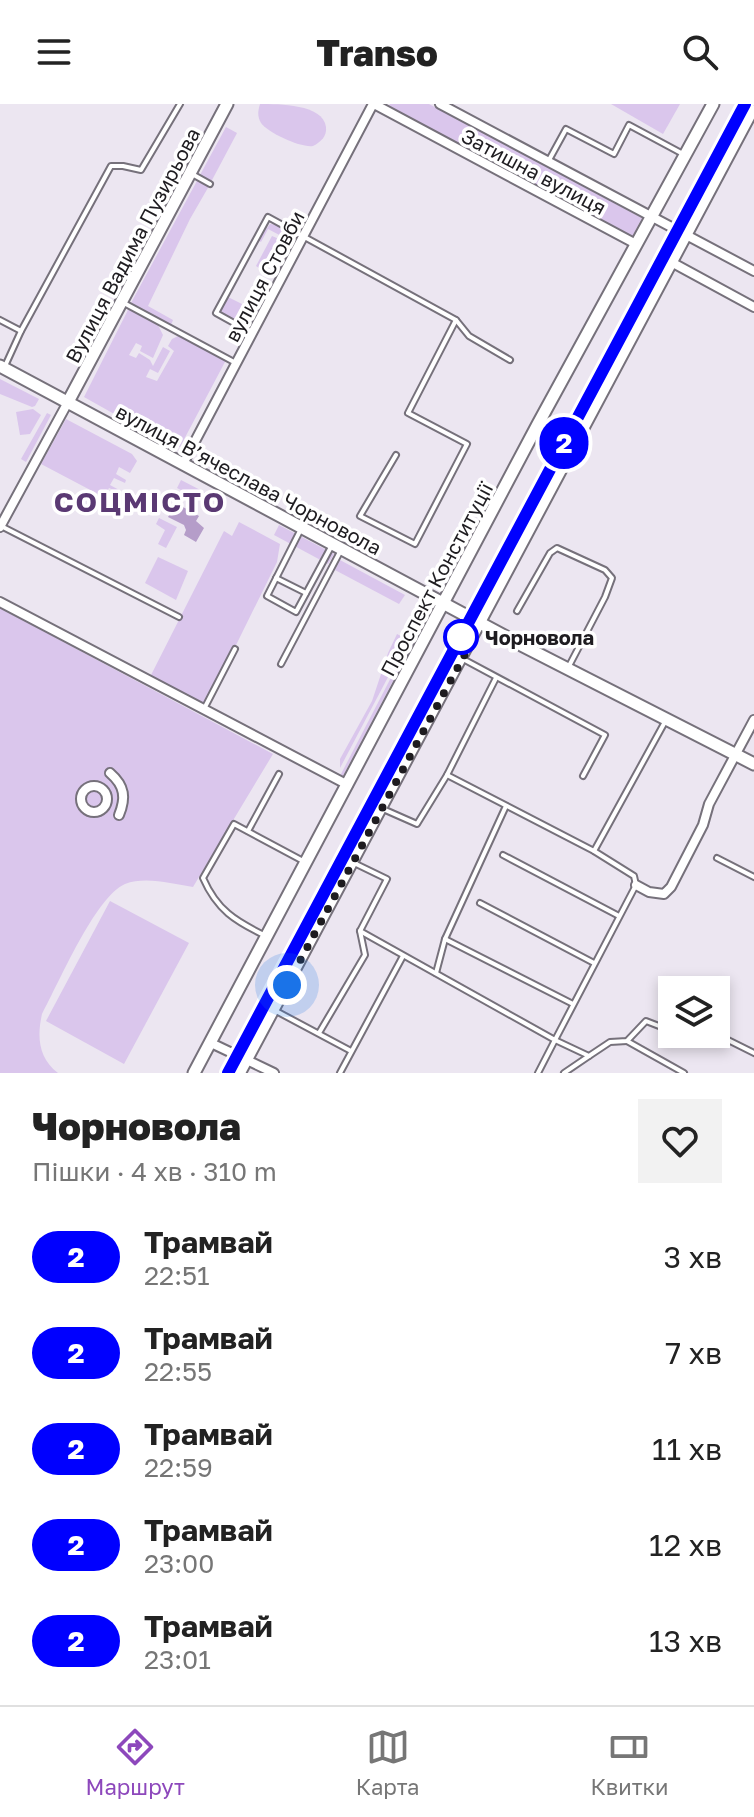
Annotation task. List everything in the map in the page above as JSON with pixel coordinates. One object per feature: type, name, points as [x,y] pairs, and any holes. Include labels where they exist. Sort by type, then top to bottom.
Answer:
[{"type":"street","name":"Вулиця Вадима Пузирьова","points":[[68,402],[227,104]]},
{"type":"street","name":"вулиця Стовби","points":[[183,464],[374,104]]},
{"type":"street","name":"Затишна вулиця","points":[[374,104],[636,244]]},
{"type":"street","name":"Затишна вулиця","points":[[440,104],[754,271]]},
{"type":"street","name":"Проспект Конституції","points":[[194,1073],[713,104]]},
{"type":"street","points":[[241,1073],[754,110]]},
{"type":"street","points":[[673,263],[754,307]]},
{"type":"street","name":"вулиця Вʼячеслава Чорновола","points":[[2,367],[481,623]]},
{"type":"street","points":[[0,527],[3,516],[68,402]]},
{"type":"street","points":[[0,602],[348,785]]},
{"type":"street","points":[[481,623],[754,764]]},
{"type":"street","points":[[636,885],[658,894],[664,894],[671,887],[703,825],[709,804],[754,720]]},
{"type":"street","points":[[110,773],[119,781],[124,794],[119,815]]},
{"type":"street","points":[[211,1043],[274,1073]]},
{"type":"lane","points":[[2,367],[111,166],[141,170],[180,104]]},
{"type":"lane","points":[[549,162],[566,129],[614,154],[629,125],[685,156]]},
{"type":"lane","points":[[190,173],[210,184]]},
{"type":"lane","points":[[252,334],[216,313],[268,217],[456,320],[469,336],[510,360]]},
{"type":"lane","points":[[122,302],[237,363]]},
{"type":"lane","points":[[0,320],[21,331]]},
{"type":"lane","points":[[396,455],[360,516],[415,544],[467,444],[408,413],[456,320]]},
{"type":"lane","points":[[0,527],[179,617]]},
{"type":"lane","points":[[302,527],[267,596],[296,612],[337,546]]},
{"type":"lane","points":[[281,664],[337,546]]},
{"type":"lane","points":[[517,611],[550,553],[557,548],[605,570],[612,578],[569,669]]},
{"type":"lane","points":[[276,578],[306,593]]},
{"type":"lane","points":[[205,708],[235,649]]},
{"type":"lane","points":[[463,659],[605,735],[583,776]]},
{"type":"lane","points":[[383,809],[417,824],[447,775],[496,678]]},
{"type":"lane","points":[[594,851],[666,719]]},
{"type":"lane","points":[[248,831],[279,774]]},
{"type":"lane","points":[[447,775],[594,851],[634,876],[636,885],[538,1073]]},
{"type":"lane","points":[[436,973],[445,939],[506,806]]},
{"type":"lane","points":[[266,937],[225,912],[211,897],[203,878],[234,824],[307,863]]},
{"type":"lane","points":[[503,855],[619,916]]},
{"type":"lane","points":[[717,858],[754,877]]},
{"type":"lane","points":[[319,1033],[365,955],[360,931],[387,879],[354,863]]},
{"type":"lane","points":[[480,903],[594,963]]},
{"type":"lane","points":[[360,931],[589,1056]]},
{"type":"lane","points":[[445,939],[573,1004]]},
{"type":"lane","points":[[340,1073],[403,955]]},
{"type":"lane","points":[[273,1010],[351,1051]]},
{"type":"lane","points":[[627,1041],[646,1021],[658,1026]]},
{"type":"lane","points":[[564,1073],[610,1042],[627,1041],[684,1073]]},
{"type":"lane","points":[[730,1041],[754,1053]]},
{"type":"shaded area","points":[[260,104],[299,107],[317,114],[326,127],[324,136],[313,146],[308,146],[277,135],[261,123],[258,114]]},
{"type":"shaded area","points":[[390,104],[429,104],[642,218],[632,237]]},
{"type":"shaded area","points":[[611,104],[680,104],[663,134]]},
{"type":"shaded area","points":[[226,127],[237,133],[211,182],[200,175]]},
{"type":"shaded area","points":[[198,179],[209,186],[148,306],[173,320],[171,325],[131,303]]},
{"type":"shaded area","points":[[270,224],[293,234],[287,245],[287,239],[268,229],[261,242],[258,240]]},
{"type":"shaded area","points":[[272,236],[279,239],[262,270],[256,266]]},
{"type":"shaded area","points":[[228,297],[244,305],[235,321],[222,313]]},
{"type":"shaded area","points":[[129,308],[157,323],[163,335],[153,358],[140,351],[142,346],[136,343],[129,355],[136,358],[139,353],[153,366],[163,347],[170,351],[158,373],[150,369],[146,377],[157,381],[174,351],[168,346],[178,336],[226,360],[180,447],[173,447],[84,397]]},
{"type":"shaded area","points":[[0,379],[39,399],[35,406],[0,394]]},
{"type":"shaded area","points":[[33,409],[41,415],[30,434],[20,435],[16,412]]},
{"type":"shaded area","points":[[47,413],[51,415],[26,462],[21,459]]},
{"type":"shaded area","points":[[66,419],[132,454],[137,461],[130,473],[119,467],[116,474],[126,480],[125,483],[114,478],[110,485],[120,493],[109,488],[105,495],[115,503],[41,464]]},
{"type":"shaded area","points":[[181,480],[214,497],[210,505],[177,488]]},
{"type":"shaded area","points":[[176,503],[199,516],[196,521],[204,528],[196,542],[184,535],[184,525],[168,517]]},
{"type":"shaded area","points":[[159,518],[177,527],[166,548],[158,544],[165,530],[156,524]]},
{"type":"shaded area","points":[[239,522],[280,544],[277,562],[205,708],[149,679],[224,531],[232,536]]},
{"type":"shaded area","points":[[279,525],[334,554],[328,564],[274,535]]},
{"type":"shaded area","points":[[158,557],[188,571],[176,600],[145,583]]},
{"type":"shaded area","points":[[340,560],[405,595],[399,604],[335,570]]},
{"type":"shaded area","points":[[0,608],[273,754],[193,887],[150,881],[133,882],[114,892],[102,905],[42,1014],[43,1054],[58,1073],[0,1073]]},
{"type":"shaded area","points":[[397,634],[407,639],[401,651],[397,649],[393,657],[396,662],[340,768],[340,759],[372,701]]},
{"type":"shaded area","points":[[398,664],[401,666],[343,776],[340,776]]},
{"type":"shaded area","points":[[110,901],[189,943],[124,1064],[46,1021]]},
{"type":"tram line","points":[[222,1073],[740,104]]},
{"type":"tram line","name":"2","points":[[228,1073],[745,104]]},
{"type":"place","name":"Чорновола","points":[[461,637]]},
{"type":"district","name":"СОЦМІСТО","points":[[140,501]]},
{"type":"route","points":[[287,985],[472,641],[461,637]]}]
